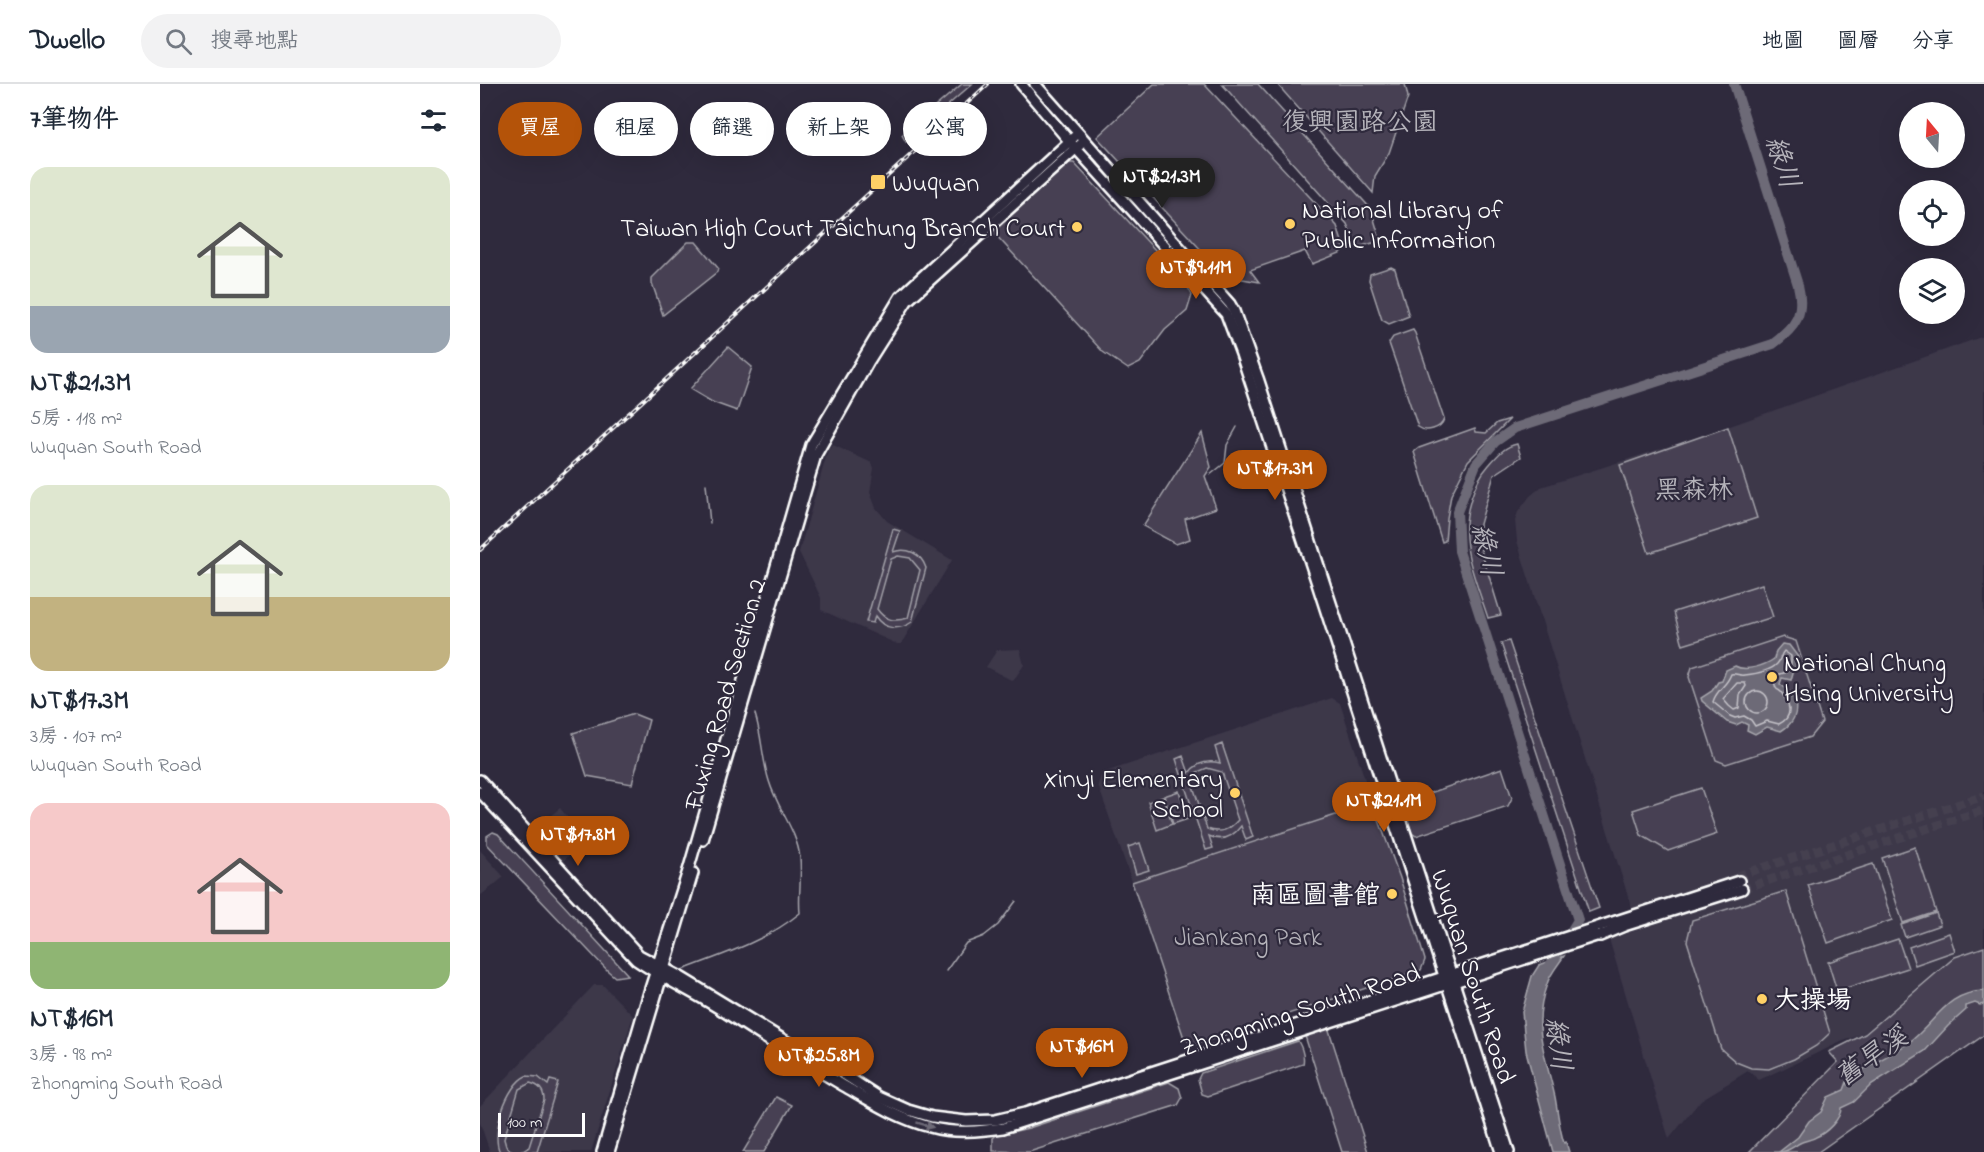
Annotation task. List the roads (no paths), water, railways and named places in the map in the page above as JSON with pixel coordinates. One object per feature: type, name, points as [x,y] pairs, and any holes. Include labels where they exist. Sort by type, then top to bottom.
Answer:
[{"type":"main road","name":"Wuquan South Road","points":[[1021,84],[1226,315],[1509,1152]]},
{"type":"main road","name":"Wuquan South Road","points":[[1035,84],[1234,311],[1258,378],[1449,979],[1501,1152]]},
{"type":"main road","points":[[1073,145],[1081,137]]},
{"type":"main road","name":"Fuxing Road Section 2","points":[[602,1152],[660,970],[816,455],[907,301],[1073,145]]},
{"type":"main road","name":"Fuxing Road Section 2","points":[[609,1152],[811,445],[900,297],[1073,145]]},
{"type":"main road","name":"Zhongming South Road","points":[[480,780],[639,955],[660,970],[820,1059],[879,1097],[908,1110],[932,1117],[966,1121],[995,1120],[1025,1113],[1449,979],[1543,952],[1596,933],[1621,915],[1740,885],[1624,926],[1596,933],[1563,939],[1449,979]]},
{"type":"main road","name":"Zhongming South Road","points":[[480,792],[636,960],[660,970]]},
{"type":"water","points":[[1782,644],[1789,645],[1798,657],[1791,680],[1782,678],[1780,684],[1789,691],[1788,696],[1794,698],[1796,708],[1792,721],[1781,731],[1767,727],[1755,734],[1747,730],[1748,725],[1742,722],[1736,725],[1727,722],[1702,701],[1701,698],[1722,681],[1726,670],[1735,666],[1749,668],[1765,664],[1774,659],[1776,651]]},
{"type":"water","points":[[1564,956],[1548,980],[1540,1014],[1544,1055],[1562,1137],[1569,1152],[1553,1152],[1526,1051],[1522,1012],[1532,976],[1539,965]]},
{"type":"water","name":"舊旱溪","points":[[1984,991],[1984,1004],[1975,1003],[1966,1006],[1966,1010],[1925,1051],[1872,1084],[1854,1102],[1841,1108],[1836,1121],[1824,1132],[1813,1139],[1779,1152],[1798,1137],[1809,1121],[1821,1112],[1828,1097],[1844,1090],[1847,1082],[1855,1075],[1912,1040],[1944,1008],[1961,996]]},
{"type":"waterway","name":"綠川","points":[[1546,972],[1578,920],[1459,551],[1457,512],[1476,464],[1495,442],[1515,428],[1773,344],[1793,326],[1800,304],[1798,285],[1734,84]]},
{"type":"waterway","points":[[1210,475],[1225,463],[1227,445],[1237,427]]},
{"type":"waterway","points":[[706,484],[710,523]]},
{"type":"waterway","points":[[682,970],[728,953],[773,932],[800,913],[798,848],[769,781],[755,714]]},
{"type":"waterway","points":[[946,971],[966,943],[984,936],[998,925],[1016,901]]},
{"type":"tunnel","points":[[1737,876],[1984,796]]},
{"type":"tunnel","points":[[1742,889],[1984,810]]},
{"type":"railway","points":[[480,550],[988,84]]},
{"type":"place","name":"Wuquan","points":[[878,182]]},
{"type":"place","name":"National Library of Public Information","points":[[1290,224]]},
{"type":"place","name":"Taiwan High Court Taichung Branch Court","points":[[1077,227]]},
{"type":"place","name":"National Chung Hsing University","points":[[1772,677]]},
{"type":"place","name":"Xinyi Elementary School","points":[[1235,793]]},
{"type":"place","name":"南區圖書館","points":[[1392,894]]},
{"type":"place","name":"大操場","points":[[1762,999]]},
{"type":"park label","name":"復興園路公園","points":[[1360,121]]},
{"type":"park label","name":"黑森林","points":[[1694,489]]},
{"type":"park label","name":"Jiankang Park","points":[[1248,936]]}]
